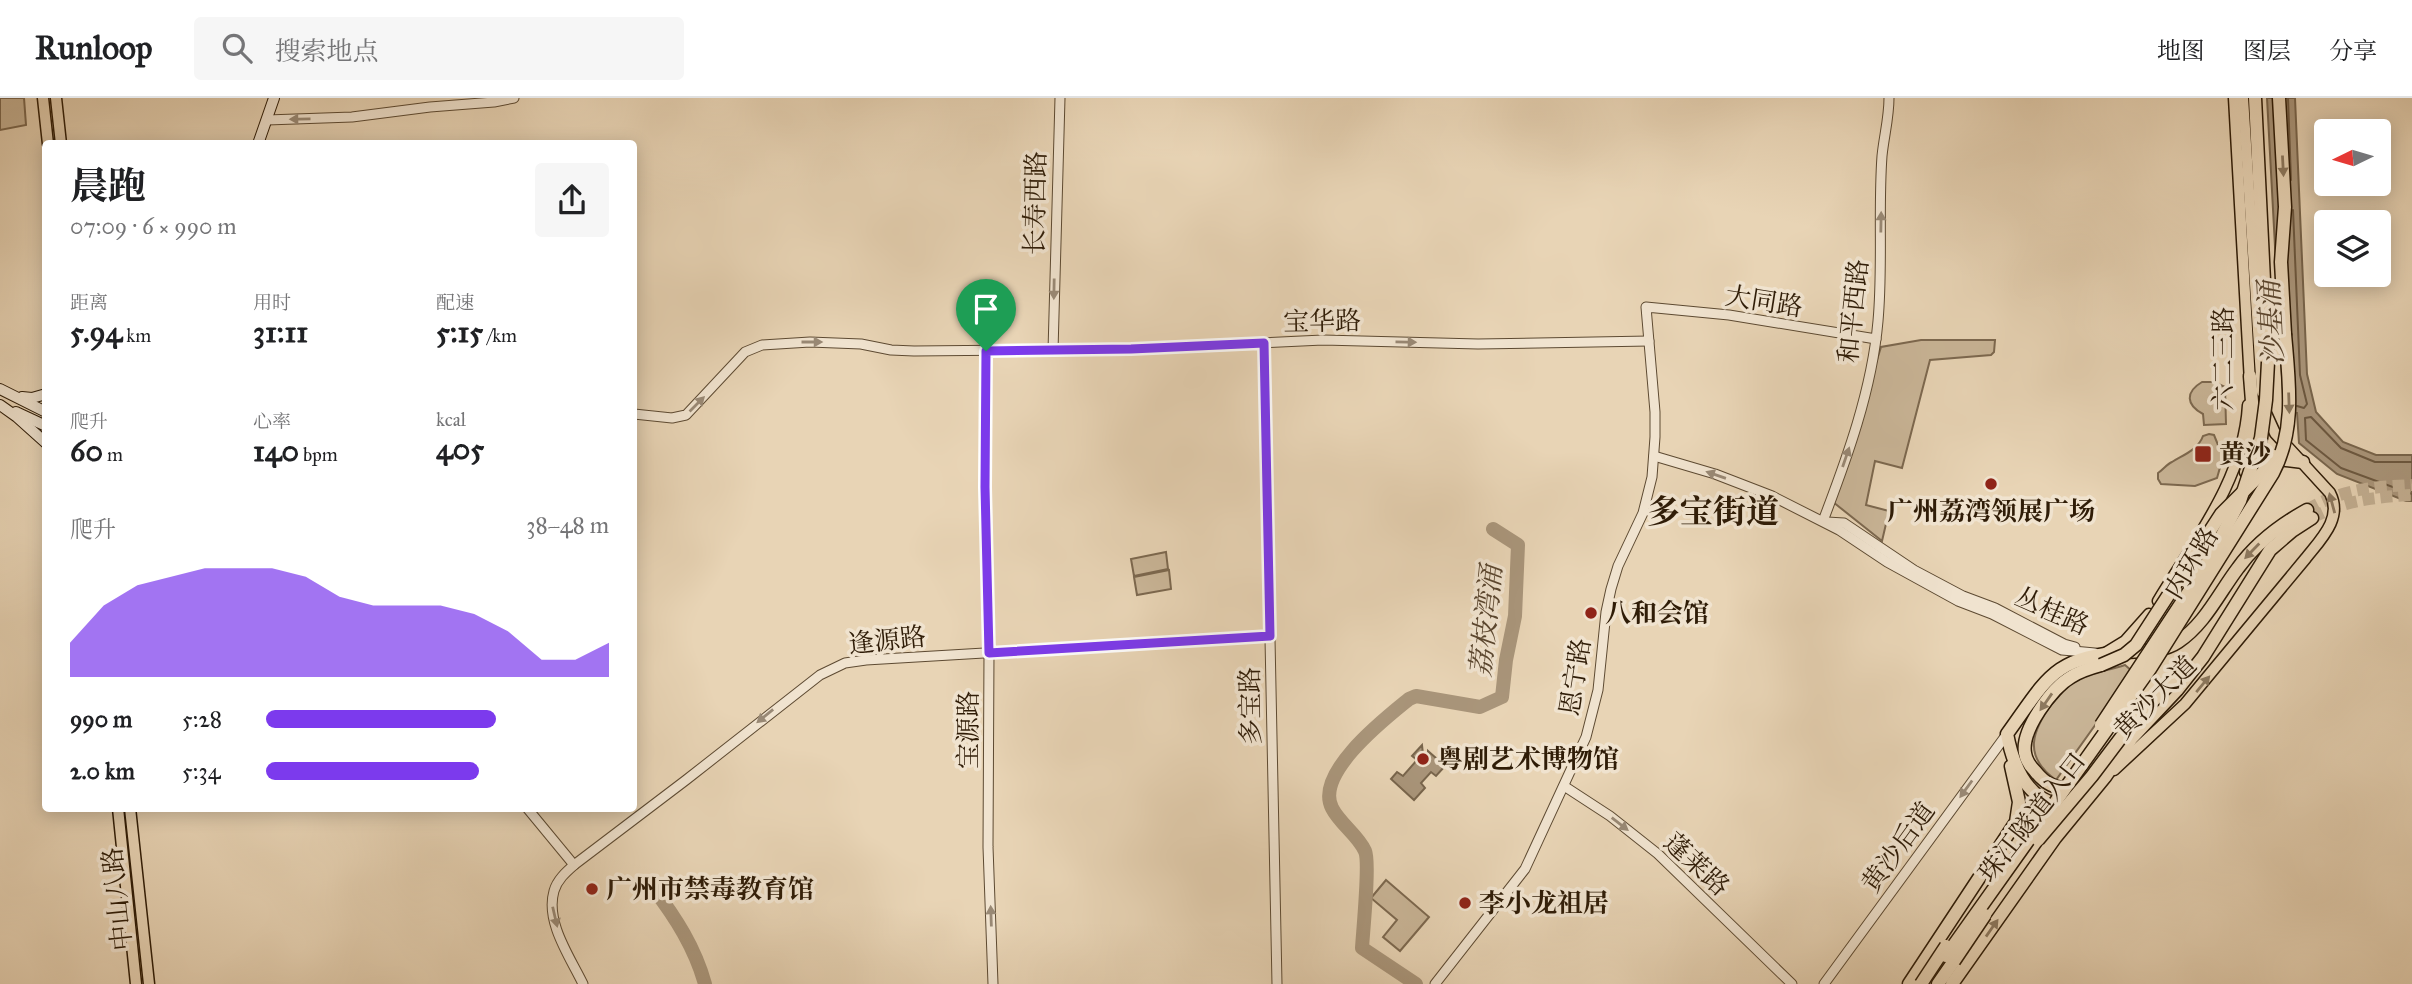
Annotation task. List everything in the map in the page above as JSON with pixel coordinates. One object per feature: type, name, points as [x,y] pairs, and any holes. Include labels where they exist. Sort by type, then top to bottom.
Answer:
[{"type":"highway","name":"内环路","points":[[1924,984],[1969,912],[2171,621],[2215,550],[2246,486],[2261,438],[2268,373],[2255,98]]},
{"type":"highway","name":"内环路","points":[[1924,984],[1950,959],[2168,644],[2267,484],[2283,450],[2288,428],[2289,402],[2281,262],[2285,207],[2279,98]]},
{"type":"highway","points":[[2109,728],[2159,625],[2223,524],[2246,472],[2254,435],[2250,376]]},
{"type":"highway","points":[[2105,778],[2075,789],[2061,789],[2048,784],[2028,764],[2024,752],[2031,725],[2062,683],[2101,660],[2127,653],[2144,635],[2221,514],[2263,472],[2288,428]]},
{"type":"highway","points":[[2246,472],[2277,459],[2303,462]]},
{"type":"highway","points":[[1909,984],[2016,822],[2019,802],[2007,734],[2038,691],[2056,671],[2072,662],[2154,651],[2178,643],[2205,616],[2244,560],[2259,544],[2280,527],[2309,514],[2270,550],[2203,657],[2177,690],[2131,739],[2105,778],[2076,802],[2050,804],[2037,797],[2024,782],[2011,754],[2007,734]]},
{"type":"highway","name":"珠江隧道入口","points":[[1950,959],[2042,835],[2092,776],[2135,719],[2180,674],[2238,588],[2270,550]]},
{"type":"highway","points":[[2101,660],[2120,661],[2134,654],[2159,625]]},
{"type":"highway","name":"黄沙大道","points":[[1952,984],[2037,864],[2105,778]]},
{"type":"highway","points":[[2016,822],[2033,828],[2040,836],[2041,848],[2037,864]]},
{"type":"highway","points":[[1938,984],[1950,959]]},
{"type":"main road","points":[[43,98],[48,140]]},
{"type":"main road","points":[[56,98],[61,140]]},
{"type":"main road","points":[[260,140],[274,98]]},
{"type":"main road","name":"六二三路","points":[[2101,660],[2125,641],[2146,619],[2227,487],[2245,433],[2250,376],[2234,98]]},
{"type":"main road","name":"六二三路","points":[[2243,98],[2262,394],[2267,420],[2283,441]]},
{"type":"main road","points":[[0,389],[42,410]]},
{"type":"main road","points":[[11,395],[32,398],[42,395]]},
{"type":"main road","points":[[0,405],[42,424]]},
{"type":"main road","points":[[0,405],[42,440]]},
{"type":"main road","name":"黄沙大道","points":[[2105,778],[2185,704],[2268,606],[2322,537],[2334,515],[2334,501],[2323,484],[2283,441]]},
{"type":"main road","name":"中山八路","points":[[118,812],[136,984]]},
{"type":"main road","name":"中山八路","points":[[130,812],[149,984]]},
{"type":"street","points":[[267,120],[352,117],[514,98]]},
{"type":"street","name":"长寿西路","points":[[1053,351],[1060,98]]},
{"type":"street","name":"和平西路","points":[[1823,522],[1850,446],[1876,339],[1880,292],[1882,156],[1889,98]]},
{"type":"street","name":"大同路","points":[[1646,307],[1729,315],[1876,339]]},
{"type":"street","name":"恩宁路","points":[[1435,984],[1525,869],[1579,756],[1592,717],[1611,589],[1618,566],[1643,513],[1654,456],[1655,412],[1646,307]]},
{"type":"street","name":"宝华路","points":[[637,414],[672,418],[686,415],[745,352],[762,345],[810,342],[861,344],[900,351],[1053,351],[1336,340],[1495,344],[1649,341]]},
{"type":"street","name":"多宝路","points":[[1264,343],[1277,984]]},
{"type":"street","name":"宝源路","points":[[986,351],[988,847],[993,984]]},
{"type":"street","name":"丛桂路","points":[[1654,456],[1741,484],[1823,522],[1958,601],[1992,614],[2062,650],[2101,660]]},
{"type":"street","name":"丛桂路","points":[[1823,522],[1844,523],[1890,555],[1963,596],[1995,608],[2101,660]]},
{"type":"street","points":[[1890,555],[1901,570]]},
{"type":"street","name":"逢源路","points":[[583,984],[557,930],[552,906],[554,890],[560,878],[820,675],[852,661],[1270,636]]},
{"type":"street","name":"黄沙后道","points":[[1824,984],[2007,734]]},
{"type":"street","name":"蓬莱路","points":[[1564,786],[1610,816],[1658,854],[1792,984]]},
{"type":"street","points":[[530,812],[574,865]]},
{"type":"shaded area","points":[[0,98],[24,98],[26,125],[0,130]]},
{"type":"shaded area","points":[[1921,340],[1995,340],[1994,352],[1991,355],[1930,360],[1902,468],[1875,461],[1866,505],[1889,511],[1882,541],[1833,502],[1881,347]]},
{"type":"shaded area","points":[[2202,382],[2214,382],[2225,387],[2226,424],[2204,425],[2203,414],[2193,407],[2190,394]]},
{"type":"shaded area","points":[[2214,435],[2223,457],[2217,478],[2195,486],[2161,484],[2158,473],[2194,449],[2203,436]]},
{"type":"shaded area","points":[[1166,552],[1168,569],[1134,576],[1131,559]]},
{"type":"shaded area","points":[[1169,570],[1171,589],[1137,595],[1134,577]]},
{"type":"shaded area","points":[[2125,665],[2133,672],[2056,780],[2038,762],[2035,752],[2036,732],[2046,712],[2073,681]]},
{"type":"shaded area","points":[[1386,880],[1429,917],[1400,951],[1383,937],[1397,920],[1371,898]]},
{"type":"water","points":[[2267,98],[2295,98],[2307,374],[2316,412],[2343,442],[2376,455],[2412,455],[2412,501],[2337,474],[2299,443],[2297,413],[2284,413]]},
{"type":"water","points":[[1422,745],[1424,763],[1428,762],[1428,751],[1445,766],[1436,776],[1431,772],[1421,783],[1425,788],[1414,800],[1391,779],[1397,772],[1403,776],[1417,760],[1412,756]]},
{"type":"waterway","name":"荔枝湾涌","points":[[1416,984],[1362,948],[1367,882],[1365,851],[1335,814],[1329,794],[1333,779],[1355,747],[1409,699],[1416,696],[1480,707],[1502,697],[1515,616],[1518,545],[1493,529]]},
{"type":"waterway","name":"荔枝湾涌","points":[[653,888],[684,934],[705,984]]},
{"type":"tunnel","points":[[2307,510],[2357,490],[2412,485]]},
{"type":"tunnel","points":[[2312,518],[2360,500],[2412,495]]},
{"type":"place","name":"黄沙","points":[[2203,454]]},
{"type":"place","name":"广州荔湾领展广场","points":[[1991,484]]},
{"type":"place","name":"八和会馆","points":[[1591,613]]},
{"type":"place","name":"粤剧艺术博物馆","points":[[1423,759]]},
{"type":"place","name":"广州市禁毒教育馆","points":[[592,889]]},
{"type":"place","name":"李小龙祖居","points":[[1465,903]]},
{"type":"district","name":"多宝街道","points":[[1713,512]]},
{"type":"route","points":[[1264,343],[1270,636],[989,653],[985,487],[986,351],[1131,349],[1264,343]]},
{"type":"water label","name":"沙基涌","points":[[2271,323]]}]
